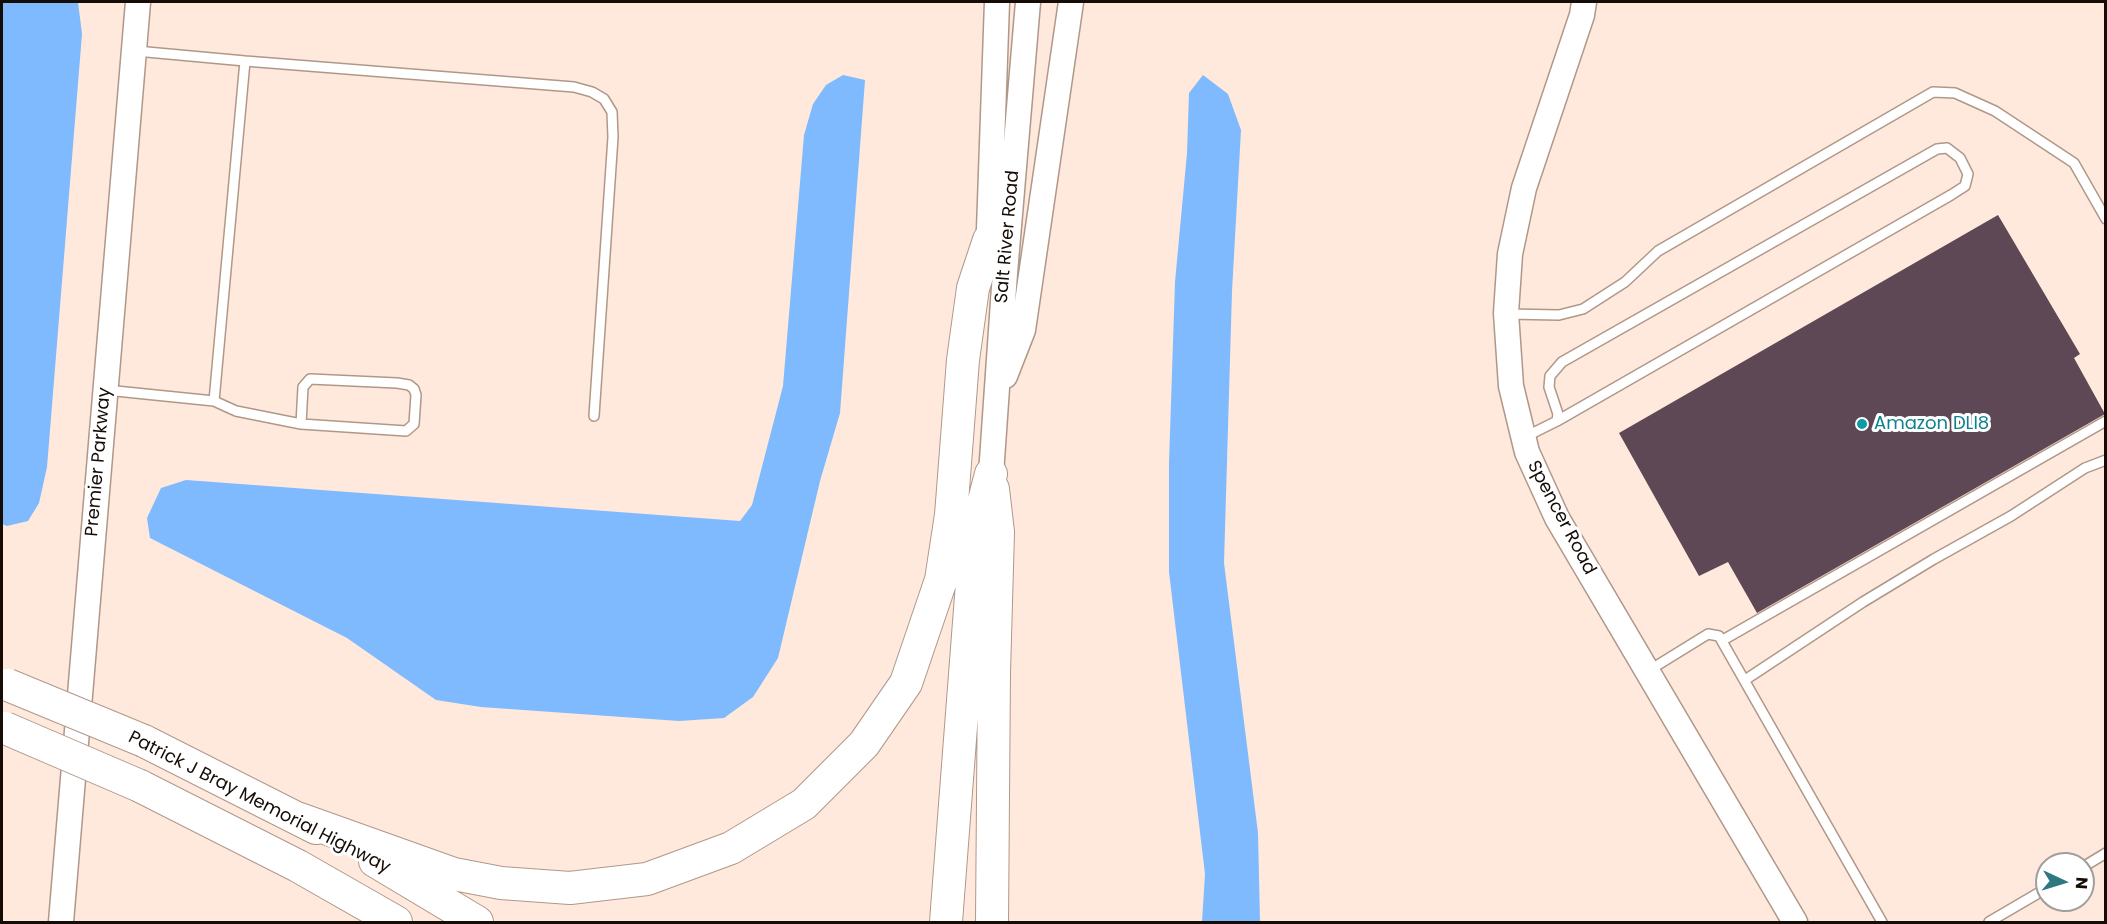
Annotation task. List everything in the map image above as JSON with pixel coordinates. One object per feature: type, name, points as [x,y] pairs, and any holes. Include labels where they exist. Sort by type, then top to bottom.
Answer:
[{"type":"highway","points":[[297,818],[454,874],[501,883],[570,888],[647,879],[731,848],[804,804],[864,744],[906,683],[941,580],[951,515],[964,350],[973,288],[989,240]]},
{"type":"highway","points":[[946,922],[976,531],[991,474]]},
{"type":"highway","points":[[991,474],[998,532],[994,673],[992,922]]},
{"type":"highway","name":"Patrick J Bray Memorial Highway","points":[[5,683],[144,741],[297,818],[366,855],[477,922]]},
{"type":"highway","name":"Patrick J Bray Memorial Highway","points":[[3,727],[140,786],[298,866],[396,922]]},
{"type":"street","name":"Premier Parkway","points":[[61,922],[138,2]]},
{"type":"street","points":[[996,398],[987,314],[997,2]]},
{"type":"street","name":"Salt River Road","points":[[991,474],[1028,2]]},
{"type":"street","points":[[996,398],[1023,330],[1071,2]]},
{"type":"street","name":"Spencer Road","points":[[1584,2],[1582,15],[1519,209],[1510,254],[1506,313],[1511,386],[1527,452],[1557,518],[1795,922]]},
{"type":"lane","points":[[134,51],[574,87],[604,99],[612,112],[613,137],[594,416]]},
{"type":"lane","points":[[214,401],[245,61]]},
{"type":"lane","points":[[1506,313],[1558,315],[1583,309],[1625,282],[1658,251],[1933,92],[1955,93],[1995,111],[2074,163],[2106,219]]},
{"type":"lane","points":[[1523,438],[1557,421],[1951,195],[1965,186],[1968,174],[1960,158],[1947,148],[1937,149],[1562,362],[1550,376],[1549,387],[1558,414],[1557,421]]},
{"type":"lane","points":[[105,390],[214,401],[236,411],[300,424],[406,431],[414,424],[416,395],[414,389],[409,385],[398,383],[310,379],[303,387],[300,424]]},
{"type":"lane","points":[[1723,640],[2106,421]]},
{"type":"lane","points":[[1745,680],[1863,602],[2011,516],[2085,468],[2106,460]]},
{"type":"lane","points":[[1648,671],[1708,634],[1719,636],[1723,640],[1882,922]]},
{"type":"lane","points":[[1989,922],[2035,895]]},
{"type":"water","points":[[2,2],[78,2],[82,34],[47,467],[39,503],[28,521],[7,526],[2,524]]},
{"type":"water","points":[[843,75],[865,80],[840,413],[820,481],[778,658],[753,697],[724,718],[679,721],[481,707],[436,700],[347,638],[150,538],[147,518],[161,488],[186,480],[740,521],[752,505],[783,386],[804,135],[813,104],[826,85]]},
{"type":"water","points":[[1203,75],[1228,94],[1241,130],[1232,291],[1224,563],[1258,833],[1260,922],[1202,922],[1205,874],[1169,572],[1169,463],[1175,282],[1187,153],[1189,93]]},
{"type":"building","name":"Amazon DLI8","points":[[1998,215],[2080,354],[2074,358],[2105,414],[1757,613],[1728,562],[1699,576],[1619,433]]},
{"type":"place","name":"Amazon DLI8","points":[[1862,424]]}]
